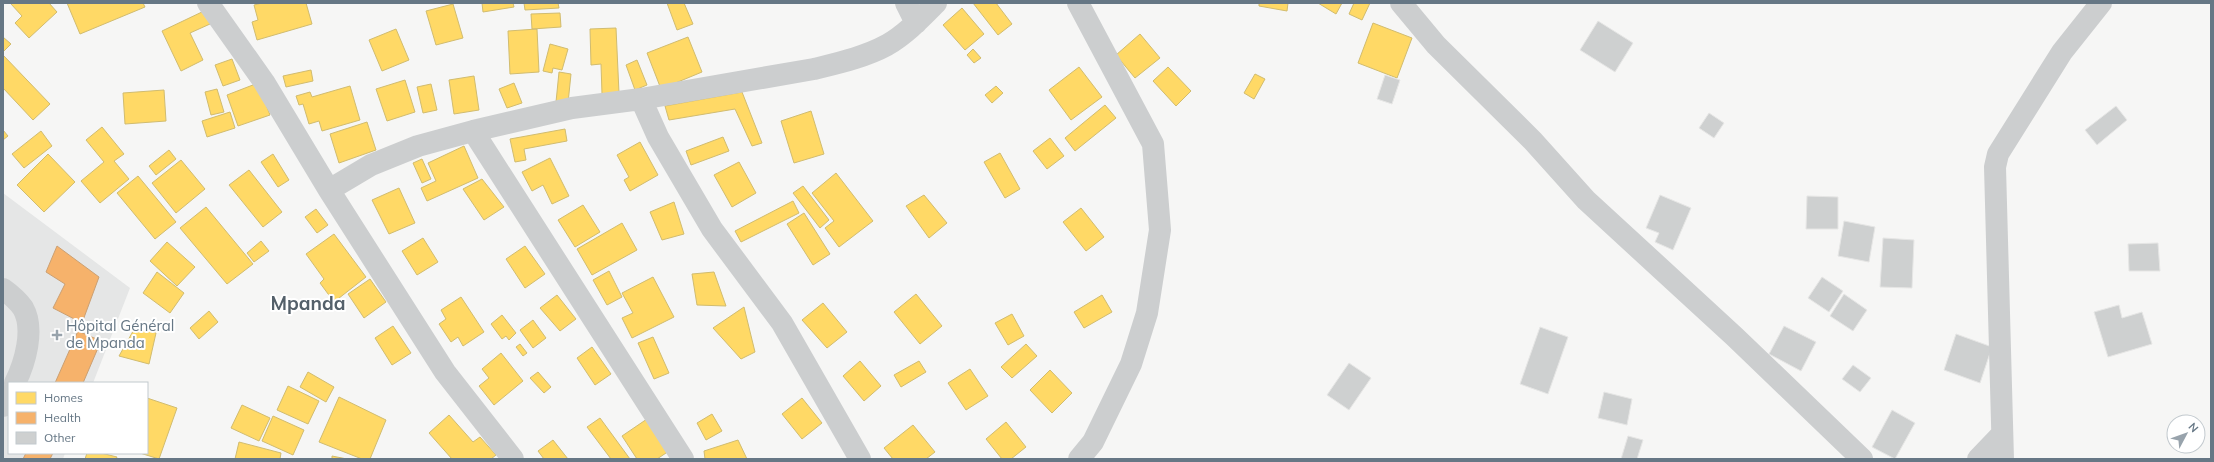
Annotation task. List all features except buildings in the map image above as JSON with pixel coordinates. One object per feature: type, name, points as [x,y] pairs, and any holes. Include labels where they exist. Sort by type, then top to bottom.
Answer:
[{"type":"street","points":[[208,3],[264,82],[328,190],[445,372],[513,459]]},
{"type":"street","points":[[906,3],[916,23]]},
{"type":"street","points":[[328,190],[371,165],[418,146],[473,130],[572,108],[641,99],[814,69],[840,62],[886,45],[916,23],[936,3]]},
{"type":"street","points":[[1078,3],[1153,144],[1160,230],[1147,313],[1131,364],[1093,442],[1078,459]]},
{"type":"street","points":[[1401,3],[1441,50],[1523,130],[1586,200],[1734,337],[1862,459]]},
{"type":"street","points":[[2003,459],[2001,435],[1998,154],[2062,52],[2101,3]]},
{"type":"street","points":[[641,99],[658,137],[708,222],[733,260],[782,323],[860,459]]},
{"type":"street","points":[[473,130],[683,459]]},
{"type":"street","points":[[3,289],[22,307],[28,328],[26,349],[15,382]]},
{"type":"street","points":[[3,406],[8,397]]},
{"type":"street","points":[[1978,459],[2001,435]]},
{"type":"shaded area","name":"Hôpital Général de Mpanda","points":[[3,193],[130,288],[93,382],[8,382],[8,454],[65,454],[63,459],[3,459]]},
{"type":"place","name":"Hôpital Général de Mpanda","points":[[57,335]]},
{"type":"district","name":"Mpanda","points":[[308,303]]}]
